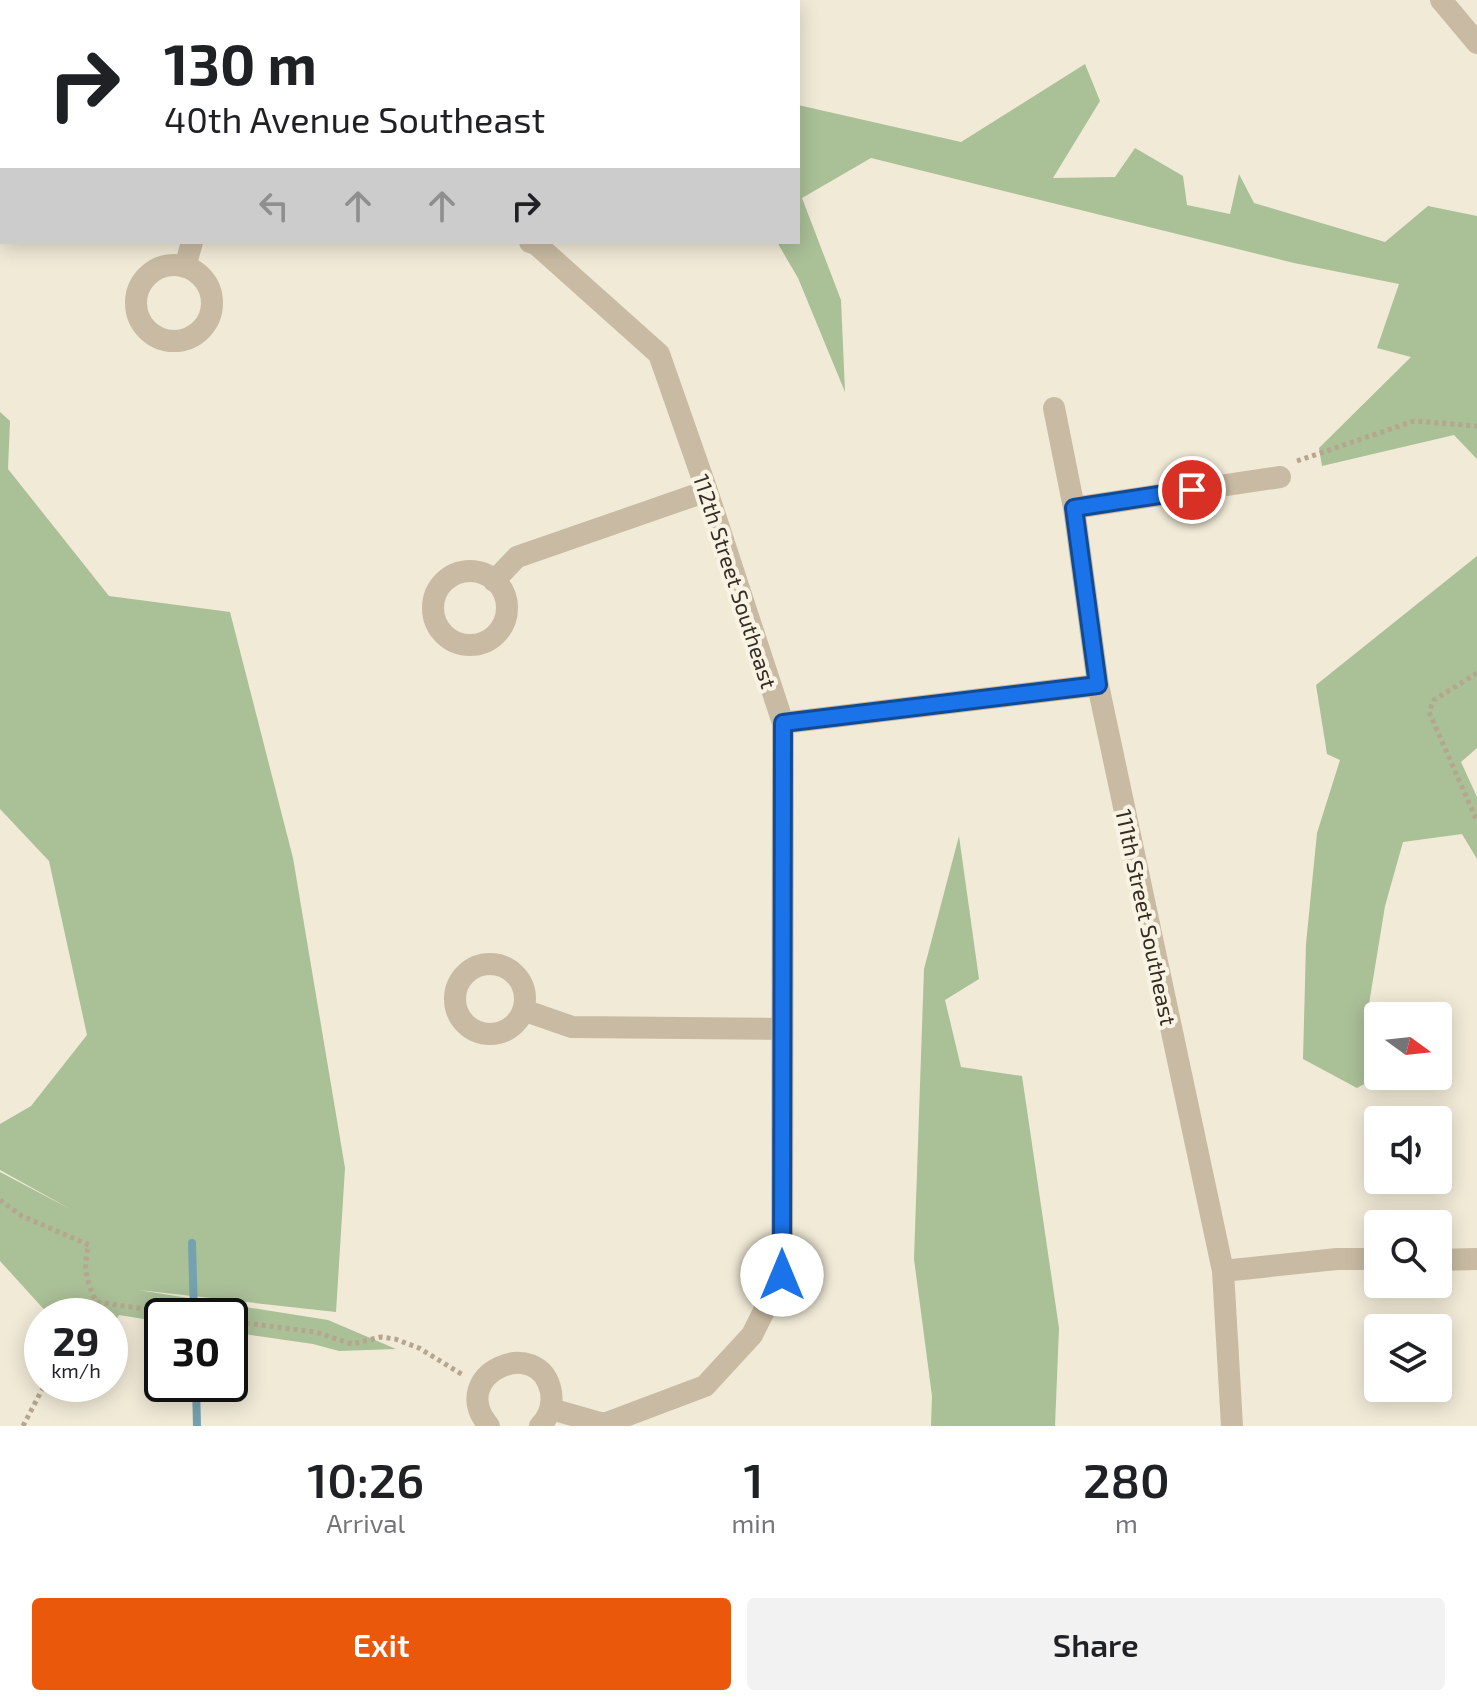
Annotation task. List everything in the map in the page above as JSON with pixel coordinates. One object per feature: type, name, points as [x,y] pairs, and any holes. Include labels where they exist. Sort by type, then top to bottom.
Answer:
[{"type":"street","points":[[1441,0],[1477,43]]},
{"type":"street","points":[[185,267],[191,244]]},
{"type":"street","name":"112th Street Southeast","points":[[534,244],[659,354],[783,723],[782,1275],[752,1335],[705,1386],[604,1424],[545,1417]]},
{"type":"street","name":"111th Street Southeast","points":[[1054,408],[1074,508],[1098,685],[1223,1271],[1232,1426]]},
{"type":"street","points":[[1074,508],[1280,477]]},
{"type":"street","points":[[494,581],[517,557],[707,491]]},
{"type":"street","points":[[783,723],[1098,685]]},
{"type":"street","points":[[523,1010],[572,1027],[782,1029]]},
{"type":"street","points":[[1223,1271],[1364,1259]]},
{"type":"street","points":[[1452,1260],[1477,1259]]},
{"type":"street","points":[[489,1426],[479,1408],[481,1386],[488,1374],[499,1366],[513,1363],[538,1371],[547,1382],[551,1395],[545,1417]]},
{"type":"path","points":[[1280,477],[1296,462],[1414,421],[1477,426]]},
{"type":"path","points":[[1477,673],[1434,700],[1429,712],[1477,821]]},
{"type":"path","points":[[0,1200],[22,1216],[89,1245],[84,1262],[94,1298]]},
{"type":"path","points":[[248,1323],[315,1332],[352,1344],[381,1337],[395,1339],[419,1348],[481,1386]]},
{"type":"path","points":[[23,1426],[36,1402]]},
{"type":"green space","points":[[1085,64],[1100,101],[1053,178],[1115,177],[1135,148],[1183,176],[1187,205],[1230,214],[1239,174],[1254,203],[1385,242],[1428,206],[1477,216],[1477,459],[1454,435],[1322,466],[1319,448],[1411,357],[1377,348],[1399,284],[1294,263],[871,158],[802,198],[841,300],[845,392],[798,278],[778,244],[800,244],[800,105],[961,142]]},
{"type":"green space","points":[[0,412],[10,421],[8,469],[109,596],[230,612],[293,858],[345,1168],[336,1312],[248,1302],[248,1298],[210,1298],[138,1290],[189,1298],[144,1298],[144,1319],[128,1316],[128,1298],[34,1298],[0,1261],[0,1172],[72,1210],[0,1170],[0,1124],[31,1106],[87,1035],[49,861],[0,809]]},
{"type":"green space","points":[[1477,556],[1477,748],[1461,762],[1477,797],[1477,859],[1462,834],[1403,842],[1385,906],[1369,1002],[1364,1002],[1364,1084],[1357,1088],[1303,1059],[1306,944],[1317,833],[1340,760],[1327,754],[1316,685]]},
{"type":"green space","points":[[959,836],[979,979],[945,1000],[961,1067],[1022,1076],[1059,1328],[1055,1426],[931,1426],[932,1396],[914,1259],[924,969]]},
{"type":"green space","points":[[248,1307],[328,1320],[396,1349],[339,1351],[248,1335]]},
{"type":"waterway","points":[[192,1243],[194,1298]]},
{"type":"waterway","points":[[196,1402],[197,1426]]},
{"type":"route","points":[[782,1275],[783,723],[1098,685],[1074,508],[1192,490]]}]
